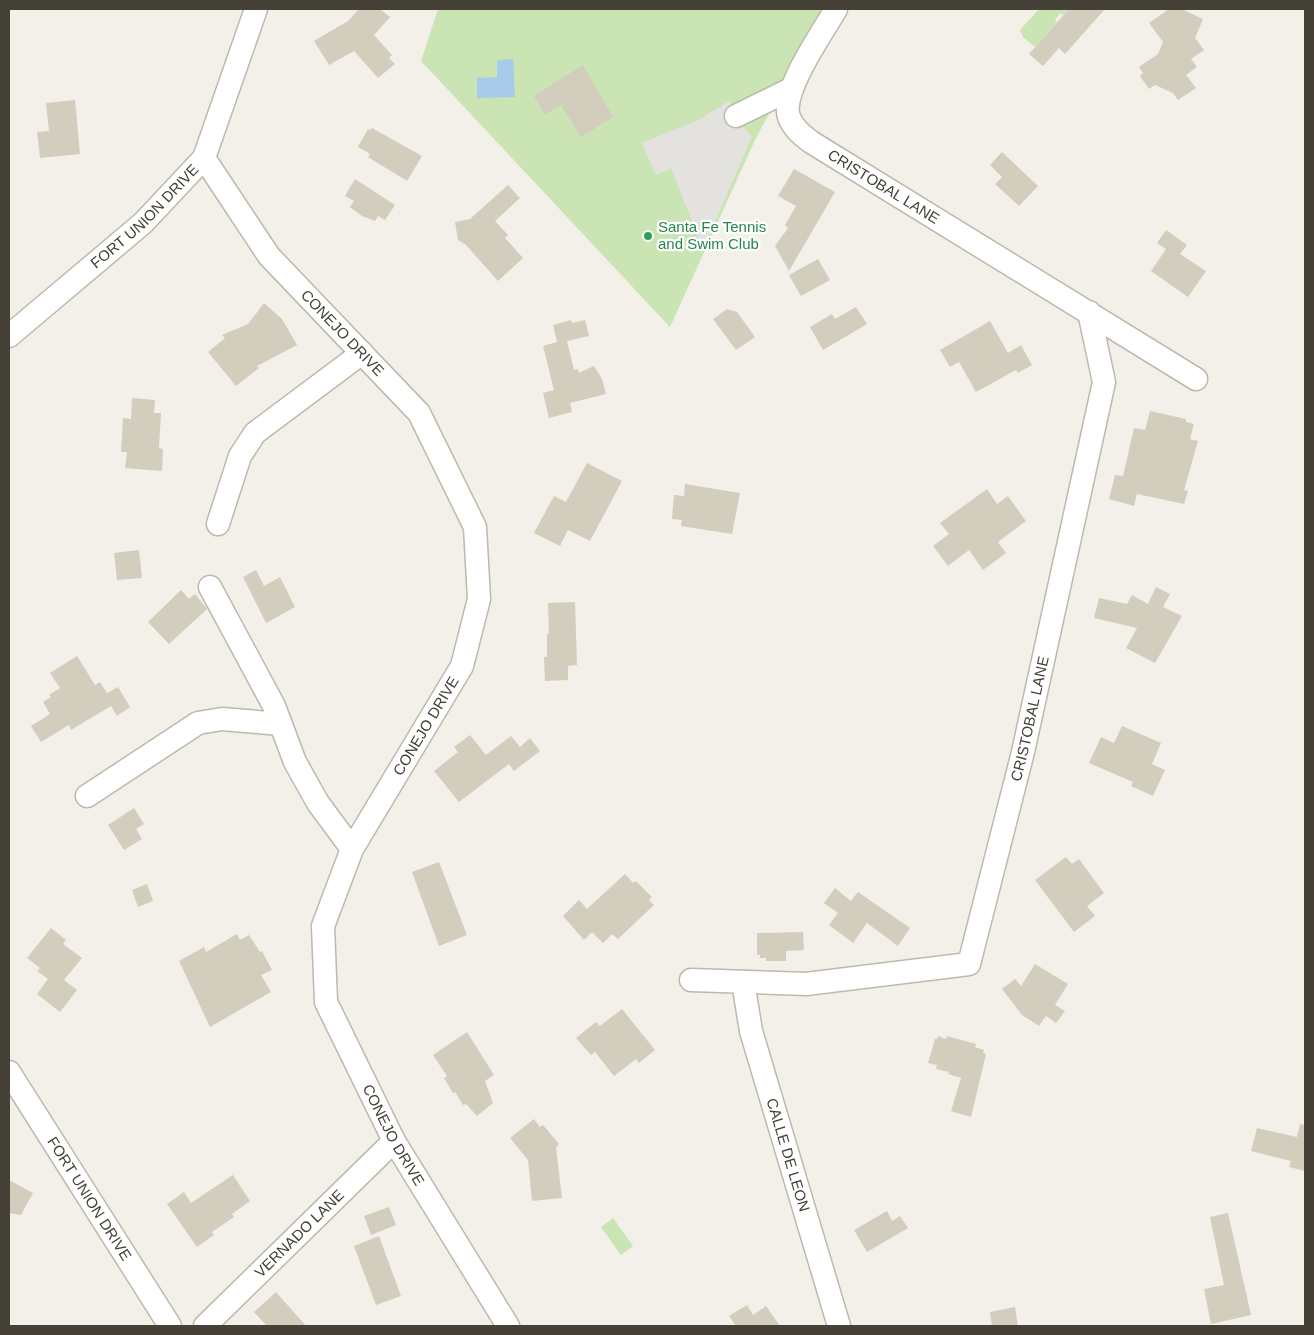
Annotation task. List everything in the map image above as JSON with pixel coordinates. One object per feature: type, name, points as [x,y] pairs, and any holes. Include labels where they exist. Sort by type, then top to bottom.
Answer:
[{"type":"street","name":"FORT UNION DRIVE","points":[[9,336],[143,223],[204,158],[256,9]]},
{"type":"street","name":"CRISTOBAL LANE","points":[[836,9],[791,89],[788,115],[796,129],[811,142],[1196,379]]},
{"type":"street","points":[[736,116],[791,89]]},
{"type":"street","name":"CONEJO DRIVE","points":[[204,158],[269,256],[419,413],[475,527],[479,599],[462,666],[352,849],[323,926],[326,1002],[394,1141],[508,1326]]},
{"type":"street","name":"CRISTOBAL LANE","points":[[743,982],[806,984],[969,964],[1023,752],[1104,382],[1089,312]]},
{"type":"street","points":[[218,524],[240,456],[255,433],[362,353]]},
{"type":"street","points":[[210,586],[274,706],[295,762],[318,803],[352,849]]},
{"type":"street","points":[[87,796],[198,723],[222,719],[281,724]]},
{"type":"street","points":[[691,980],[743,982]]},
{"type":"street","name":"CALLE DE LEON","points":[[743,982],[751,1031],[840,1326]]},
{"type":"street","name":"FORT UNION DRIVE","points":[[9,1072],[170,1326]]},
{"type":"street","name":"VERNADO LANE","points":[[205,1326],[394,1141]]},
{"type":"green space","name":"Santa Fe Tennis and Swim Club","points":[[438,9],[825,9],[755,140],[670,327],[421,61]]},
{"type":"green space","points":[[1039,9],[1069,9],[1063,15],[1060,13],[1055,20],[1057,22],[1035,47],[1023,37],[1020,30]]},
{"type":"green space","points":[[613,1218],[633,1246],[621,1255],[601,1227]]},
{"type":"shaded area","points":[[729,101],[739,123],[752,136],[703,250],[671,168],[656,175],[642,143],[699,120]]},
{"type":"water","points":[[513,59],[515,97],[477,98],[477,78],[497,77],[497,60]]},
{"type":"building","points":[[359,9],[380,9],[390,17],[374,35],[392,55],[389,58],[395,64],[378,78],[354,51],[329,65],[314,41],[348,21]]},
{"type":"building","points":[[1069,9],[1105,9],[1065,54],[1059,48],[1043,66],[1029,54]]},
{"type":"building","points":[[1169,9],[1181,9],[1203,19],[1195,38],[1204,50],[1191,59],[1197,67],[1186,75],[1196,88],[1178,100],[1173,93],[1155,85],[1149,89],[1140,76],[1143,73],[1139,67],[1158,54],[1163,42],[1149,23]]},
{"type":"building","points":[[583,65],[613,117],[581,137],[561,105],[545,115],[534,96]]},
{"type":"building","points":[[75,100],[80,154],[40,158],[37,132],[49,131],[46,103]]},
{"type":"building","points":[[372,128],[422,156],[407,181],[368,157],[370,154],[358,147],[368,129]]},
{"type":"building","points":[[1002,152],[1038,186],[1019,206],[995,184],[1002,177],[990,165]]},
{"type":"building","points":[[794,169],[835,192],[789,271],[775,246],[788,228],[785,225],[796,206],[778,196]]},
{"type":"building","points":[[355,179],[395,205],[385,220],[378,216],[375,221],[362,216],[350,207],[354,201],[345,196]]},
{"type":"building","points":[[508,185],[520,198],[495,221],[508,235],[505,238],[523,258],[498,281],[466,245],[458,240],[455,222],[470,219]]},
{"type":"building","points":[[1166,230],[1187,245],[1180,254],[1206,271],[1188,297],[1151,271],[1166,249],[1157,243]]},
{"type":"building","points":[[818,259],[830,280],[801,296],[789,275]]},
{"type":"building","points":[[264,303],[282,319],[297,345],[257,366],[259,368],[236,386],[208,352],[225,338],[222,335],[248,324]]},
{"type":"building","points":[[856,307],[867,324],[823,350],[810,327],[832,314],[835,319]]},
{"type":"building","points":[[727,309],[737,312],[755,337],[736,350],[713,319]]},
{"type":"building","points":[[571,320],[572,323],[585,320],[589,336],[567,341],[574,370],[578,369],[579,373],[594,366],[602,379],[606,394],[570,403],[572,412],[549,418],[543,393],[554,390],[543,346],[557,342],[553,325]]},
{"type":"building","points":[[990,321],[1008,353],[1021,345],[1032,365],[1018,373],[1016,370],[976,392],[959,362],[950,367],[940,350]]},
{"type":"building","points":[[132,398],[155,400],[154,413],[161,413],[159,448],[163,449],[162,471],[125,468],[127,452],[121,452],[123,418],[131,419]]},
{"type":"building","points":[[1150,411],[1186,419],[1186,422],[1194,424],[1190,439],[1198,441],[1184,490],[1188,491],[1184,504],[1137,494],[1134,506],[1109,499],[1115,475],[1123,476],[1134,428],[1145,430]]},
{"type":"building","points":[[587,463],[622,481],[590,541],[568,530],[560,546],[534,533],[554,496],[566,502]]},
{"type":"building","points":[[685,484],[740,493],[732,534],[681,526],[682,520],[672,519],[674,495],[684,496]]},
{"type":"building","points":[[987,489],[997,504],[1008,496],[1026,521],[998,542],[1006,553],[983,570],[969,550],[948,566],[933,546],[949,534],[940,523]]},
{"type":"building","points":[[139,550],[142,578],[117,580],[114,553]]},
{"type":"building","points":[[256,570],[264,586],[280,577],[295,607],[266,623],[243,577]]},
{"type":"building","points":[[1156,587],[1170,594],[1163,607],[1182,616],[1155,663],[1126,648],[1137,628],[1094,618],[1099,598],[1127,604],[1132,595],[1148,604]]},
{"type":"building","points":[[181,590],[189,599],[195,594],[207,609],[169,644],[148,622]]},
{"type":"building","points":[[575,602],[577,665],[568,666],[568,680],[545,681],[544,657],[547,657],[547,634],[549,634],[548,603]]},
{"type":"building","points":[[77,656],[95,685],[100,682],[107,693],[118,687],[130,707],[117,716],[111,706],[71,730],[69,725],[41,742],[31,726],[50,714],[43,702],[51,697],[49,695],[60,688],[50,673]]},
{"type":"building","points":[[1122,726],[1161,743],[1152,764],[1165,770],[1153,796],[1131,786],[1133,782],[1089,763],[1101,737],[1114,743]]},
{"type":"building","points":[[470,735],[486,755],[511,736],[520,747],[530,738],[540,751],[514,771],[509,764],[459,802],[434,771],[458,752],[454,747]]},
{"type":"building","points":[[134,808],[144,824],[136,829],[142,839],[124,850],[108,825]]},
{"type":"building","points":[[1066,857],[1072,864],[1079,859],[1104,893],[1087,906],[1095,916],[1074,932],[1035,880]]},
{"type":"building","points":[[439,862],[467,935],[439,946],[412,872]]},
{"type":"building","points":[[625,874],[633,883],[636,881],[652,897],[649,900],[654,905],[618,939],[612,934],[603,943],[592,932],[584,940],[563,916],[579,900],[587,909]]},
{"type":"building","points":[[147,884],[153,901],[138,907],[132,890]]},
{"type":"building","points":[[835,888],[851,901],[858,892],[910,928],[898,946],[867,923],[853,943],[829,925],[838,913],[824,903]]},
{"type":"building","points":[[51,928],[66,940],[63,944],[82,958],[64,980],[77,990],[60,1012],[37,994],[48,979],[37,971],[40,968],[27,958]]},
{"type":"building","points":[[803,932],[804,950],[786,951],[786,961],[766,961],[766,958],[760,958],[760,955],[757,955],[757,933]]},
{"type":"building","points":[[237,934],[240,940],[249,935],[260,952],[262,951],[272,970],[261,975],[271,992],[210,1027],[179,961],[204,947],[206,952]]},
{"type":"building","points":[[1035,964],[1068,984],[1055,1005],[1065,1011],[1056,1023],[1046,1016],[1039,1026],[1022,1015],[1002,989],[1015,979],[1021,986]]},
{"type":"building","points":[[622,1009],[655,1050],[639,1063],[636,1059],[614,1076],[595,1052],[591,1055],[576,1038],[596,1022],[600,1026]]},
{"type":"building","points":[[467,1032],[494,1075],[485,1081],[493,1103],[477,1116],[466,1104],[463,1105],[455,1092],[453,1093],[444,1078],[447,1076],[433,1055]]},
{"type":"building","points":[[938,1036],[946,1039],[947,1036],[976,1044],[975,1047],[984,1050],[983,1053],[986,1054],[971,1117],[951,1111],[961,1078],[948,1074],[949,1072],[936,1069],[937,1065],[928,1063],[935,1039]]},
{"type":"building","points":[[534,1119],[540,1127],[543,1125],[559,1144],[556,1148],[562,1198],[532,1201],[528,1160],[510,1138]]},
{"type":"building","points":[[1300,1124],[1305,1125],[1305,1171],[1289,1167],[1291,1161],[1251,1151],[1257,1128],[1297,1137]]},
{"type":"building","points":[[233,1175],[250,1201],[232,1214],[234,1217],[212,1232],[214,1235],[197,1247],[167,1204],[184,1192],[191,1203]]},
{"type":"building","points":[[9,1180],[33,1193],[21,1215],[9,1213]]},
{"type":"building","points":[[389,1207],[396,1225],[371,1235],[364,1216]]},
{"type":"building","points":[[887,1211],[892,1221],[900,1216],[908,1228],[867,1252],[854,1230]]},
{"type":"building","points":[[1228,1213],[1251,1315],[1211,1324],[1204,1289],[1224,1285],[1210,1217]]},
{"type":"building","points":[[379,1236],[401,1296],[376,1305],[354,1246]]},
{"type":"building","points":[[276,1292],[306,1326],[267,1326],[254,1312]]},
{"type":"building","points":[[747,1305],[753,1315],[766,1306],[780,1326],[736,1326],[729,1316]]},
{"type":"building","points":[[1015,1307],[1018,1326],[992,1326],[990,1312]]},
{"type":"place","name":"Santa Fe Tennis and Swim Club","points":[[648,236]]}]
